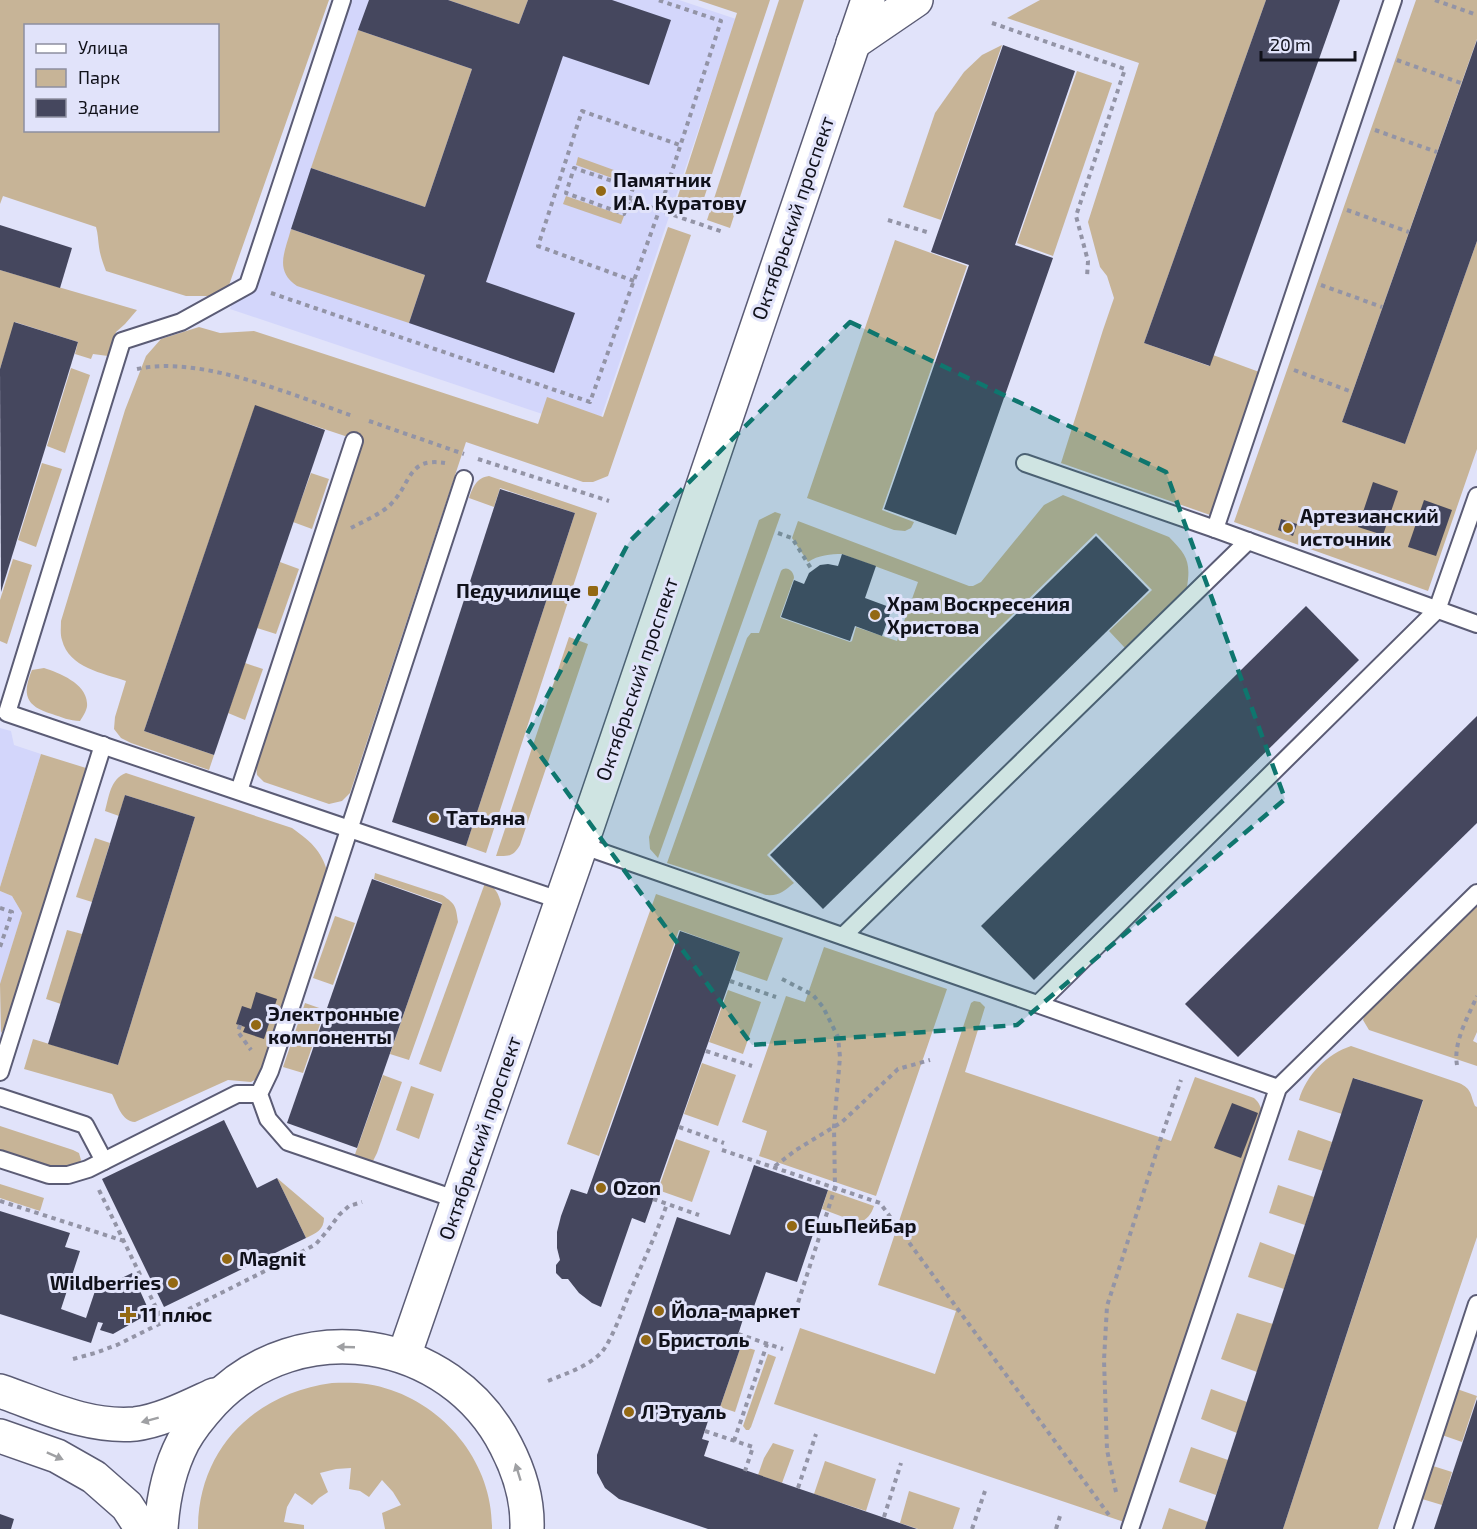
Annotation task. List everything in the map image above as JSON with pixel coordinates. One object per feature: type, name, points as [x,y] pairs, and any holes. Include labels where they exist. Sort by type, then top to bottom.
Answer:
[{"type":"main road","name":"Октябрьский проспект","points":[[404,1356],[581,845],[868,0]]},
{"type":"main road","points":[[853,43],[916,0]]},
{"type":"main road","points":[[161,1529],[163,1501],[171,1470],[184,1440],[201,1414],[224,1391],[249,1372],[278,1358],[309,1350],[341,1346],[373,1348],[404,1356],[433,1369],[458,1386],[481,1408],[500,1433],[514,1461],[524,1491],[527,1529]]},
{"type":"main road","points":[[0,1391],[73,1417],[105,1423],[136,1424],[175,1413],[224,1391]]},
{"type":"main road","points":[[0,1436],[57,1456],[94,1477],[127,1506],[142,1529]]},
{"type":"lane","points":[[342,0],[248,285],[181,322],[122,341],[7,713],[561,901]]},
{"type":"lane","points":[[1215,529],[1393,0]]},
{"type":"lane","points":[[239,791],[354,441]]},
{"type":"lane","points":[[1025,463],[1477,624]]},
{"type":"lane","points":[[458,1200],[288,1142],[268,1119],[259,1094],[270,1071],[464,479]]},
{"type":"lane","points":[[1038,1004],[1437,610],[1477,496]]},
{"type":"lane","points":[[843,936],[1248,541]]},
{"type":"lane","points":[[0,1072],[104,745]]},
{"type":"lane","points":[[581,845],[1278,1088]]},
{"type":"lane","points":[[1130,1529],[1278,1088],[1477,893]]},
{"type":"lane","points":[[0,1159],[49,1175],[68,1175],[88,1169],[237,1094],[259,1094]]},
{"type":"lane","points":[[0,1097],[85,1125],[104,1161]]},
{"type":"lane","points":[[1403,1529],[1477,1304]]},
{"type":"path","points":[[248,285],[590,402],[659,210],[721,21],[657,0]]},
{"type":"path","points":[[1435,0],[1477,15]]},
{"type":"path","points":[[992,23],[1125,69],[1076,216],[1088,261],[1087,277]]},
{"type":"path","points":[[1376,52],[1461,83]]},
{"type":"path","points":[[634,281],[538,246],[582,111],[680,145]]},
{"type":"path","points":[[1352,122],[1437,152]]},
{"type":"path","points":[[574,168],[633,188],[629,200],[624,214],[566,193],[574,168]]},
{"type":"path","points":[[560,179],[569,182]]},
{"type":"path","points":[[629,200],[723,232]]},
{"type":"path","points":[[1325,202],[1409,232]]},
{"type":"path","points":[[888,220],[930,233]]},
{"type":"path","points":[[1300,277],[1382,307]]},
{"type":"path","points":[[1271,362],[1352,392]]},
{"type":"path","points":[[111,375],[146,368],[190,367],[252,381],[354,416]]},
{"type":"path","points":[[366,420],[609,501]]},
{"type":"path","points":[[319,546],[389,506],[402,492],[409,477],[420,464],[432,461],[454,465],[479,459]]},
{"type":"path","points":[[464,479],[472,462]]},
{"type":"path","points":[[778,533],[792,538],[812,570]]},
{"type":"path","points":[[0,908],[12,912],[0,947]]},
{"type":"path","points":[[782,978],[813,995],[823,1007],[838,1036],[840,1057],[834,1126],[835,1188],[795,1312]]},
{"type":"path","points":[[730,981],[776,997]]},
{"type":"path","points":[[1457,1065],[1455,1055],[1477,996]]},
{"type":"path","points":[[706,1051],[752,1066]]},
{"type":"path","points":[[1117,1495],[1107,1450],[1104,1360],[1107,1306],[1161,1138],[1190,1057]]},
{"type":"path","points":[[774,1167],[796,1150],[842,1122],[898,1069],[930,1060]]},
{"type":"path","points":[[679,1127],[724,1143]]},
{"type":"path","points":[[722,1150],[880,1203],[1112,1519]]},
{"type":"path","points":[[88,1169],[163,1322]]},
{"type":"path","points":[[653,1199],[699,1215]]},
{"type":"path","points":[[0,1202],[124,1241]]},
{"type":"path","points":[[73,1359],[117,1345],[287,1260],[316,1244],[339,1215],[349,1206],[362,1202]]},
{"type":"path","points":[[548,1381],[590,1363],[604,1350],[667,1204]]},
{"type":"path","points":[[738,1334],[783,1349]]},
{"type":"path","points":[[734,1441],[767,1344]]},
{"type":"path","points":[[705,1431],[753,1447],[745,1471]]},
{"type":"path","points":[[798,1488],[816,1434]]},
{"type":"path","points":[[884,1517],[901,1463]]},
{"type":"path","points":[[972,1529],[985,1491]]},
{"type":"path","points":[[1056,1529],[1060,1516]]},
{"type":"highlighted area","points":[[850,322],[1166,472],[1285,799],[1017,1025],[752,1045],[526,736],[629,542]]},
{"type":"shaded area","points":[[335,0],[679,0],[736,19],[596,432],[230,309]]},
{"type":"shaded area","points":[[0,728],[11,731],[14,745],[41,754],[0,887]]},
{"type":"shaded area","points":[[0,891],[12,896],[22,913],[0,986]]},
{"type":"green space","points":[[0,0],[329,0],[228,288],[222,292],[210,296],[186,296],[106,271],[100,253],[96,227],[3,196],[0,204]]},
{"type":"green space","points":[[448,0],[528,0],[519,24]]},
{"type":"green space","points":[[698,0],[770,0],[700,210],[676,202],[737,13]]},
{"type":"green space","points":[[779,0],[804,0],[730,228],[707,220]]},
{"type":"green space","points":[[1040,0],[1266,0],[1144,343],[1209,366],[1213,355],[1262,373],[1213,516],[1061,463],[1114,298],[1107,276],[1100,267],[1088,222],[1139,63],[1007,18]]},
{"type":"green space","points":[[1416,0],[1477,0],[1477,39],[1342,422],[1405,444],[1477,241],[1477,449],[1428,591],[1234,522]]},
{"type":"green space","points":[[358,30],[472,69],[425,207],[311,168]]},
{"type":"green space","points":[[1002,45],[941,220],[903,207],[935,113],[964,72],[982,55]]},
{"type":"green space","points":[[1077,71],[1112,83],[1053,256],[1017,243]]},
{"type":"green space","points":[[578,157],[636,178],[634,186],[576,165]]},
{"type":"green space","points":[[566,196],[624,216],[621,224],[563,204]]},
{"type":"green space","points":[[668,227],[691,235],[608,476],[593,482],[583,482],[466,442],[350,793],[342,801],[329,804],[264,782],[257,775],[256,766],[363,442],[255,406],[144,731],[214,755],[209,770],[121,738],[114,729],[115,717],[126,681],[88,668],[72,657],[62,640],[61,621],[125,410],[146,356],[161,339],[199,327],[220,333],[254,331],[538,424],[547,397],[603,417]]},
{"type":"green space","points":[[291,229],[425,275],[409,323],[297,286],[290,280],[283,267],[284,253]]},
{"type":"green space","points":[[895,240],[967,266],[882,510],[914,522],[911,528],[905,531],[894,530],[807,498]]},
{"type":"green space","points":[[0,270],[137,310],[116,332],[110,354],[108,356],[93,354],[91,359],[75,354],[78,342],[15,322],[0,369]]},
{"type":"green space","points":[[71,368],[90,375],[65,453],[47,446]]},
{"type":"green space","points":[[42,463],[62,469],[36,547],[18,540]]},
{"type":"green space","points":[[311,473],[329,479],[312,529],[293,522]]},
{"type":"green space","points":[[489,476],[597,513],[486,853],[466,846],[575,513],[500,488],[494,507],[469,498],[478,481]]},
{"type":"green space","points":[[1063,495],[1169,537],[1186,559],[1187,587],[1125,648],[1109,631],[1152,590],[1096,533],[767,855],[794,883],[778,894],[766,895],[667,863],[747,638],[751,633],[759,633],[783,569],[793,573],[794,578],[781,618],[850,642],[856,627],[897,641],[918,582],[842,554],[820,556],[808,562],[792,538],[798,521],[973,586],[981,582],[1044,505]]},
{"type":"green space","points":[[775,512],[781,514],[658,858],[650,849],[649,837],[759,520]]},
{"type":"green space","points":[[13,559],[32,565],[7,644],[0,641],[0,600]]},
{"type":"green space","points":[[280,562],[299,569],[276,634],[257,628]]},
{"type":"green space","points":[[569,637],[588,644],[520,845],[510,855],[496,856]]},
{"type":"green space","points":[[245,663],[263,669],[245,720],[228,713]]},
{"type":"green space","points":[[44,668],[71,680],[82,690],[87,705],[80,721],[43,711],[31,703],[27,692],[29,678],[32,670]]},
{"type":"green space","points":[[41,754],[86,768],[6,1026],[1,1033],[0,984],[22,913],[12,896],[0,891],[0,887]]},
{"type":"green space","points":[[126,773],[292,828],[316,849],[324,861],[329,878],[262,1076],[251,1082],[228,1080],[135,1122],[123,1116],[112,1094],[24,1069],[33,1039],[118,1065],[195,817],[125,795],[119,816],[105,811],[113,784]]},
{"type":"green space","points":[[95,838],[110,843],[92,902],[76,897]]},
{"type":"green space","points":[[375,873],[442,895],[455,906],[457,913],[458,922],[409,1060],[390,1054],[442,903],[374,879]]},
{"type":"green space","points":[[485,883],[496,891],[501,904],[441,1072],[419,1064]]},
{"type":"green space","points":[[656,894],[783,938],[767,981],[735,970],[740,952],[679,930],[599,1156],[567,1144]]},
{"type":"green space","points":[[1477,902],[1477,1032],[1473,1041],[1477,1043],[1477,1066],[1369,1030],[1363,1020],[1367,1010]]},
{"type":"green space","points":[[335,916],[355,923],[333,985],[313,978]]},
{"type":"green space","points":[[67,930],[82,934],[61,1004],[46,999]]},
{"type":"green space","points":[[824,947],[947,989],[876,1196],[759,1156],[767,1131],[742,1122],[786,996],[805,1002]]},
{"type":"green space","points":[[728,990],[761,1002],[743,1054],[709,1042]]},
{"type":"green space","points":[[980,1002],[985,1007],[965,1072],[1171,1141],[1195,1077],[1254,1098],[1262,1111],[1263,1116],[1127,1523],[774,1404],[800,1328],[935,1374],[956,1311],[878,1285],[971,1003]]},
{"type":"green space","points":[[305,1003],[325,1010],[303,1073],[283,1067]]},
{"type":"green space","points":[[1351,1046],[1459,1083],[1468,1090],[1477,1107],[1477,1237],[1378,1529],[1283,1529],[1423,1101],[1354,1078],[1342,1114],[1299,1100],[1312,1074],[1334,1054]]},
{"type":"green space","points":[[702,1063],[736,1075],[718,1126],[684,1114]]},
{"type":"green space","points":[[383,1075],[402,1082],[373,1161],[361,1163],[353,1160]]},
{"type":"green space","points":[[411,1086],[434,1094],[419,1139],[396,1130]]},
{"type":"green space","points":[[0,1126],[73,1150],[79,1153],[81,1160],[79,1164],[48,1167],[0,1153]]},
{"type":"green space","points":[[1298,1130],[1332,1142],[1323,1171],[1288,1160]]},
{"type":"green space","points":[[676,1139],[710,1151],[692,1202],[658,1190]]},
{"type":"green space","points":[[277,1178],[324,1218],[323,1225],[316,1233],[306,1238]]},
{"type":"green space","points":[[0,1184],[44,1198],[40,1211],[0,1198]]},
{"type":"green space","points":[[1278,1185],[1314,1197],[1305,1225],[1269,1213]]},
{"type":"green space","points":[[828,1190],[874,1206],[873,1209],[859,1223],[822,1209]]},
{"type":"green space","points":[[1260,1242],[1295,1255],[1284,1289],[1248,1277]]},
{"type":"green space","points":[[1237,1313],[1273,1324],[1257,1372],[1221,1359]]},
{"type":"green space","points":[[741,1346],[755,1350],[735,1412],[720,1407]]},
{"type":"green space","points":[[768,1354],[776,1357],[751,1427],[746,1430],[743,1426]]},
{"type":"green space","points":[[332,1383],[362,1384],[391,1390],[432,1411],[449,1426],[476,1463],[485,1484],[492,1529],[385,1529],[382,1513],[401,1505],[382,1480],[369,1497],[360,1491],[349,1489],[351,1468],[320,1473],[328,1492],[312,1505],[295,1493],[287,1507],[284,1522],[304,1525],[304,1529],[198,1529],[201,1500],[208,1474],[220,1450],[236,1430],[256,1412],[279,1399],[304,1389]]},
{"type":"green space","points":[[1211,1389],[1247,1402],[1237,1433],[1201,1419]]},
{"type":"green space","points":[[1457,1389],[1477,1396],[1462,1442],[1442,1435]]},
{"type":"green space","points":[[773,1443],[794,1450],[782,1483],[758,1475]]},
{"type":"green space","points":[[1191,1447],[1228,1460],[1216,1495],[1179,1482]]},
{"type":"green space","points":[[825,1461],[876,1479],[866,1511],[814,1494]]},
{"type":"green space","points":[[1433,1466],[1452,1472],[1442,1505],[1422,1499]]},
{"type":"green space","points":[[909,1491],[960,1508],[953,1529],[918,1529],[900,1523]]},
{"type":"green space","points":[[1169,1508],[1208,1522],[1205,1529],[1162,1529]]},
{"type":"building","points":[[369,0],[448,0],[519,24],[528,0],[612,0],[671,20],[649,85],[563,56],[486,282],[575,313],[554,373],[409,323],[425,275],[291,229],[311,168],[425,207],[472,69],[358,30]]},
{"type":"building","points":[[1266,0],[1340,0],[1210,366],[1144,343]]},
{"type":"building","points":[[1477,40],[1477,241],[1405,444],[1342,422]]},
{"type":"building","points":[[1003,45],[1075,71],[1015,245],[1053,258],[956,535],[884,509],[969,265],[931,252]]},
{"type":"building","points":[[0,225],[72,248],[60,288],[0,270]]},
{"type":"building","points":[[14,322],[78,342],[1,592],[0,369]]},
{"type":"building","points":[[255,405],[325,430],[214,755],[144,731]]},
{"type":"building","points":[[1373,482],[1398,491],[1383,535],[1358,527]]},
{"type":"building","points":[[500,489],[575,513],[466,846],[392,822]]},
{"type":"building","points":[[1424,500],[1452,510],[1436,556],[1408,547]]},
{"type":"building","points":[[1281,519],[1297,524],[1293,536],[1278,530]]},
{"type":"building","points":[[1096,536],[1149,590],[823,909],[770,855]]},
{"type":"building","points":[[842,554],[876,566],[865,598],[892,608],[882,636],[855,626],[850,641],[781,617],[794,580],[804,584],[809,573],[820,565],[838,566]]},
{"type":"building","points":[[1306,606],[1359,660],[1034,980],[981,926]]},
{"type":"building","points":[[1477,716],[1477,823],[1238,1057],[1185,1004]]},
{"type":"building","points":[[125,795],[195,817],[118,1065],[48,1044]]},
{"type":"building","points":[[372,879],[442,904],[357,1148],[287,1123]]},
{"type":"building","points":[[680,931],[740,952],[645,1223],[632,1218],[601,1307],[579,1293],[568,1279],[562,1279],[556,1273],[556,1265],[560,1260],[557,1232],[571,1189],[587,1194]]},
{"type":"building","points":[[256,992],[277,999],[264,1039],[243,1032],[245,1027],[236,1024],[242,1006],[251,1009]]},
{"type":"building","points":[[1353,1078],[1423,1100],[1283,1529],[1205,1529]]},
{"type":"building","points":[[1232,1103],[1258,1113],[1241,1158],[1214,1148]]},
{"type":"building","points":[[224,1120],[257,1188],[277,1178],[306,1238],[164,1307],[102,1179]]},
{"type":"building","points":[[754,1165],[828,1190],[797,1282],[766,1272],[750,1318],[744,1316],[735,1344],[741,1346],[717,1417],[710,1415],[702,1439],[709,1441],[704,1456],[917,1529],[708,1529],[619,1499],[605,1488],[597,1473],[597,1455],[677,1217],[730,1235]]},
{"type":"building","points":[[0,1211],[70,1233],[65,1247],[80,1251],[61,1309],[86,1318],[95,1291],[132,1273],[150,1313],[113,1334],[100,1330],[103,1323],[98,1322],[91,1343],[0,1314]]},
{"type":"building","points":[[1477,1399],[1477,1529],[1434,1529]]},
{"type":"building","points":[[0,1514],[14,1519],[11,1529],[0,1529]]},
{"type":"place","name":"Памятник И.А. Куратову","points":[[601,191]]},
{"type":"place","name":"Артезианский источник","points":[[1288,528]]},
{"type":"place","name":"Педучилище","points":[[593,591]]},
{"type":"place","name":"Храм Воскресения Христова","points":[[875,615]]},
{"type":"place","name":"Татьяна","points":[[434,818]]},
{"type":"place","name":"Электронные компоненты","points":[[256,1025]]},
{"type":"place","name":"Ozon","points":[[601,1188]]},
{"type":"place","name":"ЕшьПейБар","points":[[792,1226]]},
{"type":"place","name":"Magnit","points":[[227,1259]]},
{"type":"place","name":"Wildberries","points":[[173,1283]]},
{"type":"place","name":"Йола-маркет","points":[[659,1311]]},
{"type":"place","name":"11 плюс","points":[[128,1315]]},
{"type":"place","name":"Бристоль","points":[[646,1340]]},
{"type":"place","name":"Л'Этуаль","points":[[629,1412]]}]
